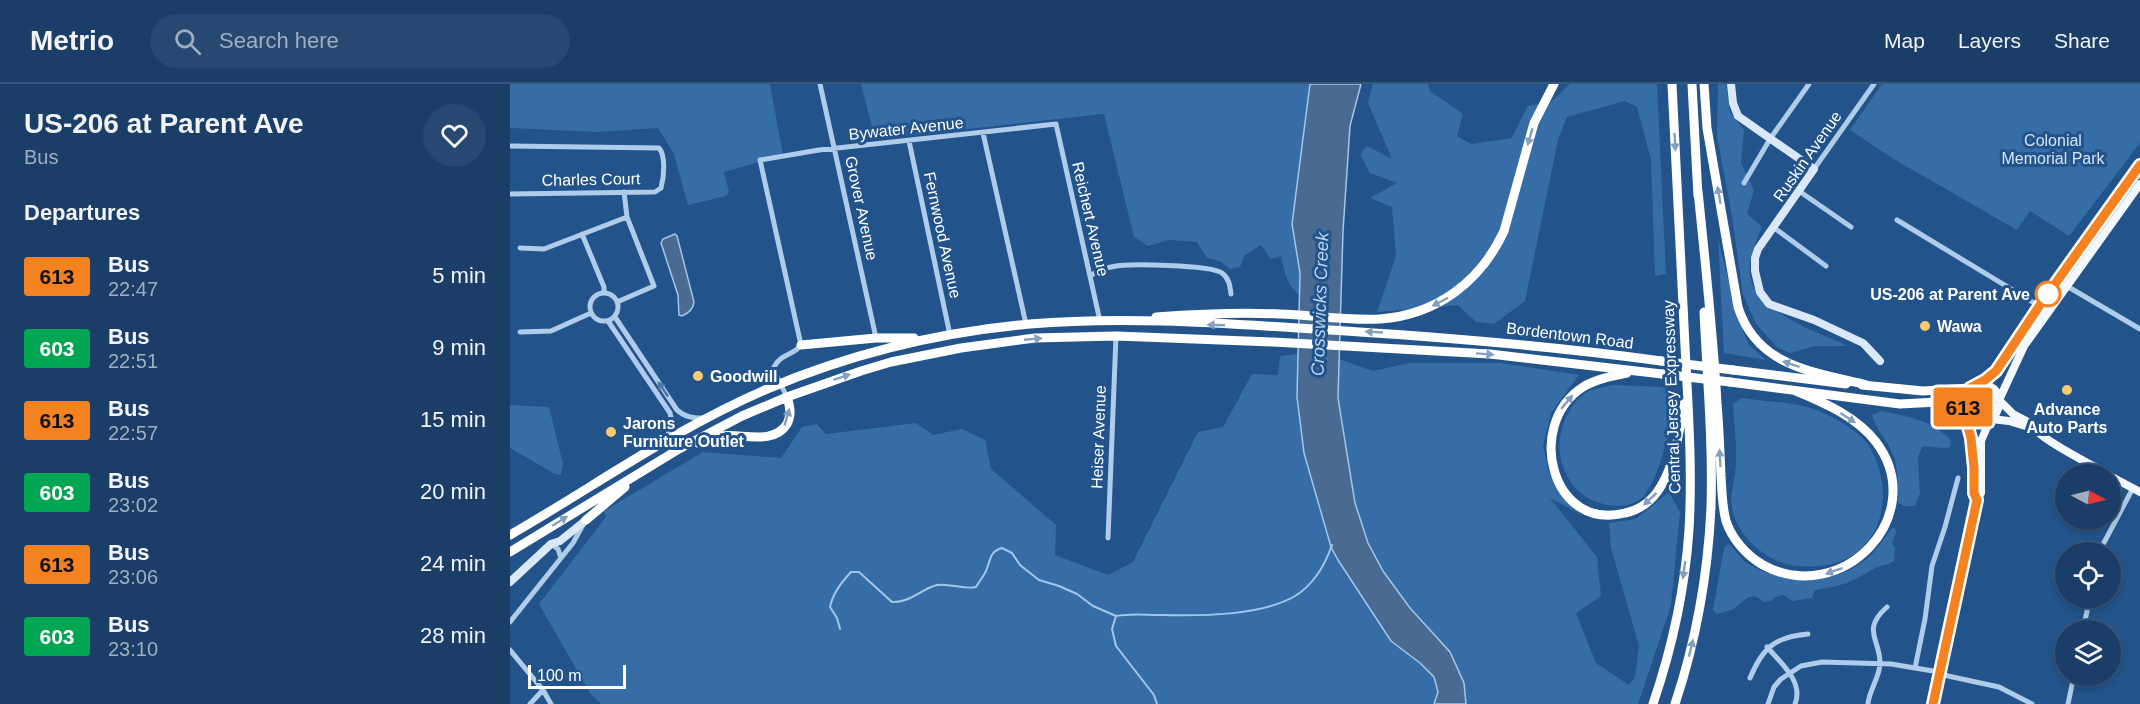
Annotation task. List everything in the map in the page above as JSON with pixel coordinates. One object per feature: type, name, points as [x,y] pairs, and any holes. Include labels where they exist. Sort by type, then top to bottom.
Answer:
[{"type":"highway","points":[[510,535],[666,440],[780,384],[863,356],[932,339],[1026,324],[1221,314],[1379,319],[1421,311],[1453,294],[1481,269],[1494,251],[1504,231],[1534,123],[1554,84]]},
{"type":"highway","name":"Central Jersey Expressway","points":[[1653,704],[1675,624],[1686,555],[1690,496],[1687,386],[1672,84]]},
{"type":"highway","points":[[1675,704],[1689,656],[1702,593],[1711,508],[1711,460],[1692,84]]},
{"type":"highway","points":[[1704,84],[1707,128],[1738,307],[1748,330],[1763,348],[1780,360],[1828,376],[1868,385]]},
{"type":"highway","points":[[1698,191],[1723,503],[1727,523],[1739,544],[1754,559],[1781,572],[1809,576],[1843,568],[1872,546],[1884,527],[1892,492],[1891,479],[1881,450],[1865,430],[1842,413],[1796,391]]},
{"type":"highway","name":"Bordentown Road","points":[[1113,320],[1466,339],[1732,369],[1833,384],[1923,391],[1973,386]]},
{"type":"highway","name":"Bordentown Road","points":[[679,449],[742,416],[787,397],[861,371],[926,354],[1035,338],[1116,336],[1490,354],[1900,404],[1938,402],[1948,404],[1966,415]]},
{"type":"highway","points":[[801,345],[876,338],[932,339]]},
{"type":"highway","points":[[1636,372],[1609,376],[1584,386],[1568,400],[1552,428],[1550,451],[1557,480],[1570,497],[1592,513],[1610,516],[1629,512],[1647,503],[1655,495],[1671,463],[1687,386]]},
{"type":"highway","points":[[510,552],[679,449],[720,436],[757,437],[776,434],[790,419],[790,405],[787,397]]},
{"type":"highway","points":[[586,520],[647,468]]},
{"type":"main road","points":[[1977,500],[1974,493],[1971,438],[1962,403],[1963,397],[1973,386],[1996,371],[2140,165]]},
{"type":"main road","points":[[1933,704],[1977,500],[1981,493],[1981,441],[1990,420],[1998,411],[2000,400],[2024,346],[2140,184]]},
{"type":"main road","points":[[1973,386],[1991,387],[2013,414],[2091,464]]},
{"type":"main road","points":[[1966,415],[1980,422],[2009,421],[2027,429],[2032,428]]},
{"type":"main road","points":[[2121,481],[2137,490]]},
{"type":"street","name":"Grover Avenue","points":[[820,84],[876,338]]},
{"type":"street","points":[[1744,183],[1770,139],[1809,84]]},
{"type":"street","name":"Ruskin Avenue","points":[[1874,84],[1762,243],[1755,258],[1755,271],[1760,292],[1769,304],[1814,320],[1863,343],[1880,361]]},
{"type":"street","points":[[1734,86],[1733,104],[1738,116],[1814,170]]},
{"type":"street","name":"Bywater Avenue","points":[[801,345],[760,160],[1056,124]]},
{"type":"street","name":"Reichert Avenue","points":[[1056,124],[1100,321]]},
{"type":"street","points":[[983,133],[1026,324]]},
{"type":"street","name":"Fernwood Avenue","points":[[909,141],[950,335]]},
{"type":"street","name":"Charles Court","points":[[510,146],[656,147],[661,150],[663,173],[661,188],[655,192],[510,194]]},
{"type":"street","points":[[1799,191],[1851,227]]},
{"type":"street","points":[[617,302],[654,286],[627,217],[624,192]]},
{"type":"street","points":[[520,248],[544,249],[627,217]]},
{"type":"street","points":[[1897,220],[2049,312]]},
{"type":"street","points":[[1773,227],[1826,266]]},
{"type":"street","points":[[582,234],[604,287],[604,293]]},
{"type":"street","points":[[1090,276],[1101,269],[1119,266],[1218,270],[1229,281],[1231,294]]},
{"type":"street","points":[[2059,280],[2140,329]]},
{"type":"street","points":[[604,293],[613,296],[617,302],[618,309],[615,317],[608,321],[597,320],[591,313],[592,299],[604,293]]},
{"type":"street","points":[[520,332],[550,331],[591,313]]},
{"type":"street","points":[[615,317],[677,410],[692,418],[708,418]]},
{"type":"street","points":[[608,321],[670,413],[672,422],[666,440]]},
{"type":"street","name":"Heiser Avenue","points":[[1108,538],[1116,336]]},
{"type":"street","points":[[787,397],[774,367],[777,360],[794,352],[801,345]]},
{"type":"street","points":[[1916,668],[1925,619],[1930,572],[1948,520],[1958,478]]},
{"type":"street","points":[[2105,542],[2137,490]]},
{"type":"street","points":[[510,582],[552,544],[560,541],[586,520]]},
{"type":"street","points":[[510,622],[573,543],[586,520]]},
{"type":"street","points":[[552,544],[558,549],[561,558]]},
{"type":"street","points":[[1868,704],[1880,664],[1873,632],[1877,619],[1887,607]]},
{"type":"street","points":[[1750,678],[1767,647],[1782,639],[1808,634]]},
{"type":"street","points":[[1767,647],[1790,672],[1797,689],[1795,704]]},
{"type":"street","points":[[510,650],[543,690],[551,704]]},
{"type":"street","points":[[1768,704],[1774,687],[1790,672],[1802,666],[1822,662],[1880,664],[1939,672],[1999,687],[2032,704]]},
{"type":"street","points":[[2068,704],[2072,686]]},
{"type":"street","points":[[530,704],[543,690]]},
{"type":"green space","points":[[510,84],[770,84],[783,155],[724,172],[729,192],[726,196],[688,205],[674,154],[658,128],[597,132],[510,128]]},
{"type":"green space","points":[[861,84],[1310,84],[1292,224],[1300,273],[1299,295],[1289,282],[1281,256],[1271,259],[1261,245],[1244,256],[1240,267],[1230,269],[1220,261],[1207,258],[1197,242],[1169,240],[1148,246],[1134,237],[1104,114],[875,139]]},
{"type":"green space","points":[[1373,84],[1428,84],[1430,91],[1463,114],[1457,136],[1471,144],[1512,138],[1528,106],[1551,102],[1570,84],[1657,84],[1666,274],[1655,276],[1651,160],[1637,107],[1625,101],[1567,117],[1558,140],[1525,301],[1494,324],[1476,322],[1458,305],[1377,312],[1396,256],[1392,207],[1370,198],[1397,183],[1370,173],[1360,154],[1367,146],[1392,159],[1368,103]]},
{"type":"green space","points":[[1718,84],[1726,84],[1730,112],[1744,130],[1741,163],[1754,190],[1747,214],[1762,227],[1752,252],[1751,280],[1766,303],[1778,312],[1848,346],[1814,346],[1790,353],[1777,347],[1756,324],[1743,294],[1732,216],[1717,137]]},
{"type":"green space","name":"Colonial Memorial Park","points":[[1882,84],[2140,84],[2140,143],[2069,236],[2030,211],[2017,230],[1892,158],[1850,130]]},
{"type":"green space","points":[[1718,238],[1737,316],[1749,345],[1766,360],[1724,353]]},
{"type":"green space","points":[[1298,354],[1297,397],[1304,453],[1331,547],[1391,641],[1434,677],[1438,692],[1434,704],[601,704],[590,693],[539,604],[606,517],[604,511],[703,452],[781,458],[802,427],[817,424],[826,434],[916,423],[933,435],[962,429],[985,440],[991,469],[1056,525],[1055,555],[1108,575],[1133,562],[1198,432],[1223,427],[1252,374],[1278,375],[1280,356]]},
{"type":"green space","points":[[1339,359],[1373,371],[1410,363],[1501,363],[1579,375],[1551,413],[1543,446],[1549,473],[1563,498],[1582,515],[1550,498],[1597,557],[1601,596],[1576,613],[1596,663],[1629,685],[1635,677],[1639,646],[1611,548],[1609,523],[1636,519],[1669,492],[1680,512],[1671,605],[1638,704],[1466,704],[1464,683],[1450,652],[1410,608],[1383,570],[1368,543],[1355,503],[1338,398]]},
{"type":"green space","points":[[1613,385],[1664,387],[1671,395],[1667,436],[1655,476],[1644,496],[1636,502],[1622,506],[1602,504],[1576,489],[1567,477],[1560,448],[1561,433],[1566,417],[1577,400],[1589,391]]},
{"type":"green space","points":[[1741,398],[1787,403],[1813,409],[1844,424],[1865,440],[1876,460],[1883,491],[1878,522],[1872,536],[1862,548],[1848,558],[1834,563],[1820,566],[1797,566],[1774,560],[1747,539],[1734,516],[1731,501],[1736,456],[1733,404]]},
{"type":"green space","points":[[510,405],[549,407],[563,464],[561,475],[555,474],[510,448]]},
{"type":"green space","points":[[1881,411],[1927,423],[1951,440],[1950,447],[1922,447],[1918,457],[1920,493],[1915,506],[1904,506],[1898,503],[1896,464],[1890,447],[1872,415]]},
{"type":"green space","points":[[1892,528],[1895,528],[1896,532],[1892,543],[1895,548],[1894,561],[1853,580],[1815,590],[1812,598],[1793,601],[1783,595],[1764,602],[1755,596],[1747,598],[1732,610],[1717,614],[1713,610],[1724,548],[1728,544],[1745,562],[1763,571],[1795,579],[1812,580],[1844,573],[1859,565],[1872,554]]},
{"type":"water","points":[[1310,84],[1361,84],[1350,126],[1343,231],[1338,398],[1355,503],[1368,543],[1383,571],[1410,608],[1450,652],[1464,683],[1466,704],[1434,704],[1438,692],[1434,677],[1391,641],[1338,560],[1331,547],[1304,453],[1297,397],[1300,273],[1292,224]]},
{"type":"water","points":[[675,234],[694,302],[690,311],[682,316],[679,315],[678,295],[661,243],[663,239]]},
{"type":"waterway","name":"Crosswicks Creek","points":[[1116,616],[1230,613],[1265,608],[1281,603],[1295,596],[1313,580],[1326,560],[1332,545]]},
{"type":"waterway","points":[[840,629],[837,618],[830,607],[838,588],[851,572],[859,572],[892,602],[898,602],[937,585],[976,587],[992,555],[1002,548],[1012,553],[1020,565],[1039,580],[1077,594],[1093,606],[1116,616]]},
{"type":"waterway","name":"Crosswicks Creek","points":[[1116,616],[1112,629],[1116,646],[1154,695],[1157,704]]},
{"type":"bus line","name":"613","points":[[1933,704],[1977,500],[1974,493],[1971,438],[1963,409],[1963,397],[1970,388],[1996,371],[2140,165]]},
{"type":"place","name":"US-206 at Parent Ave","points":[[2048,294]]},
{"type":"place","name":"Wawa","points":[[1925,326]]},
{"type":"place","name":"Goodwill","points":[[698,376]]},
{"type":"place","name":"Advance Auto Parts","points":[[2067,390]]},
{"type":"place","name":"Jarons Furniture Outlet","points":[[611,432]]}]
